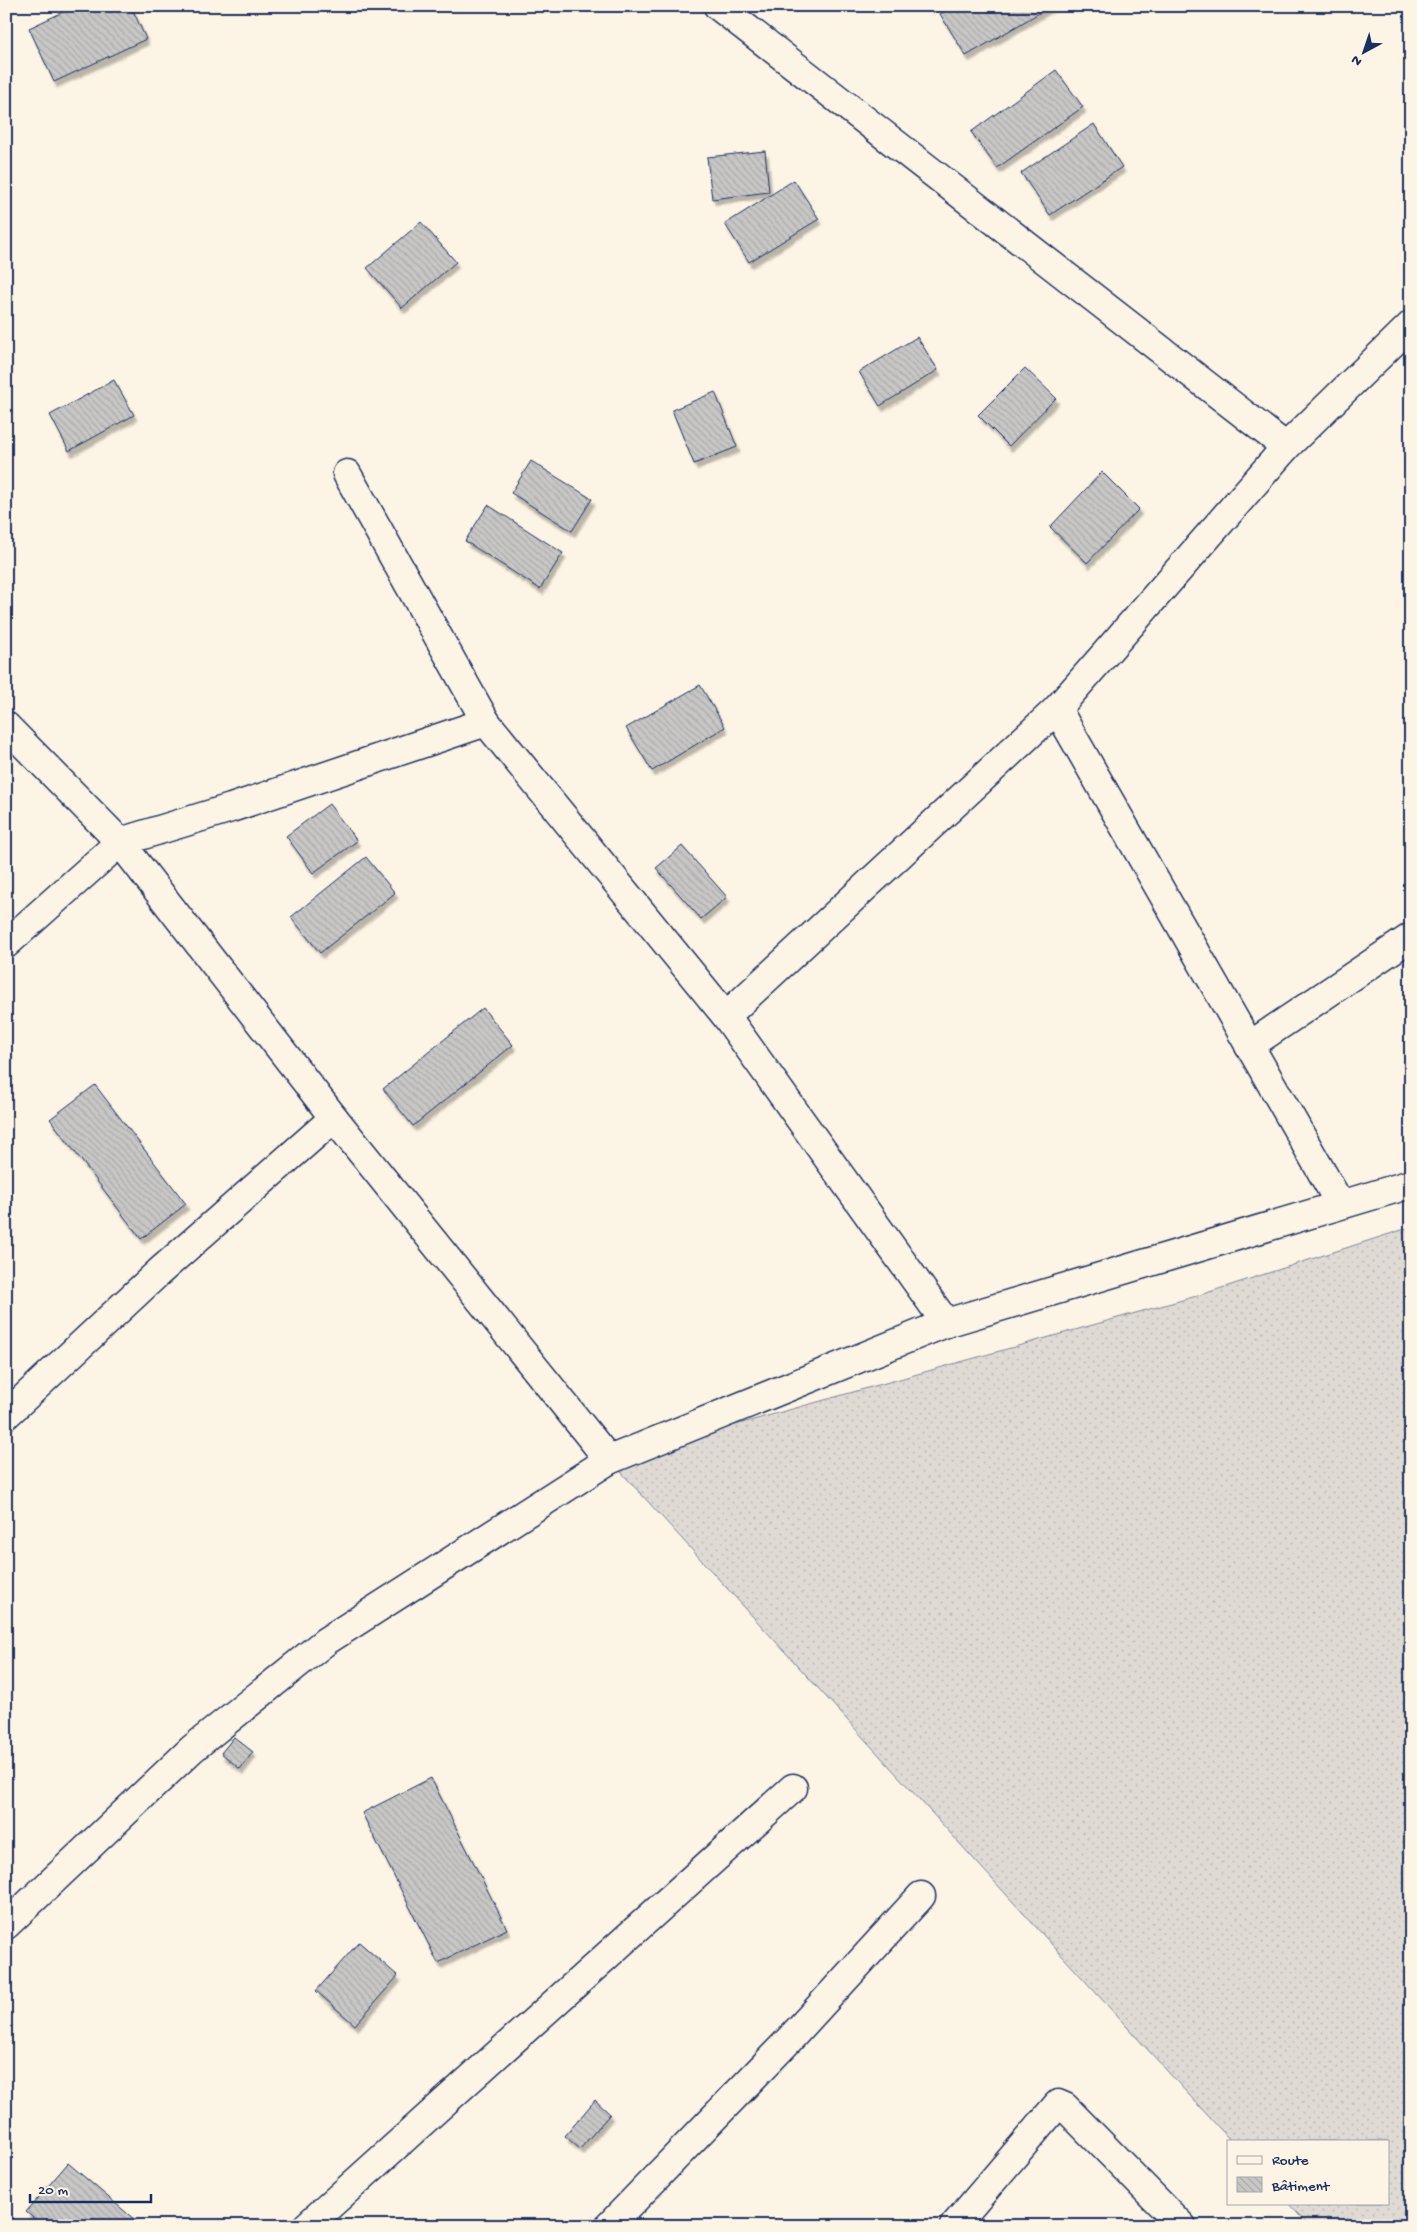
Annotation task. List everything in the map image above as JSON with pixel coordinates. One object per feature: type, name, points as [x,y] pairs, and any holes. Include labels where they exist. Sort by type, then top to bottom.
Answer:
[{"type":"street","points":[[718,6],[1286,447]]},
{"type":"street","points":[[726,1016],[1057,709],[1286,447],[1411,325]]},
{"type":"street","points":[[348,474],[486,722],[726,1016],[946,1323]]},
{"type":"street","points":[[1057,709],[1340,1204]]},
{"type":"street","points":[[6,944],[120,842],[231,808],[486,722]]},
{"type":"street","points":[[6,726],[120,842],[334,1118],[610,1460]]},
{"type":"street","points":[[1249,1046],[1411,937]]},
{"type":"street","points":[[6,1415],[159,1272],[334,1118]]},
{"type":"street","points":[[6,1925],[192,1749],[326,1641],[610,1460],[946,1323],[1411,1184]]},
{"type":"street","points":[[307,2226],[793,1788]]},
{"type":"street","points":[[609,2226],[789,2040],[921,1896]]},
{"type":"street","points":[[954,2226],[1058,2104],[1065,2107],[1182,2226]]},
{"type":"shaded area","points":[[1411,1227],[1411,2226],[1309,2226],[1289,2204],[1390,2204],[1390,2140],[1230,2140],[610,1460],[1200,1295]]},
{"type":"building","points":[[76,6],[131,6],[146,39],[54,82],[29,28]]},
{"type":"building","points":[[953,6],[1051,6],[966,56],[940,14]]},
{"type":"building","points":[[1056,70],[1083,107],[997,168],[971,132]]},
{"type":"building","points":[[1094,124],[1122,167],[1050,215],[1021,173]]},
{"type":"building","points":[[765,151],[769,192],[712,199],[707,157]]},
{"type":"building","points":[[794,180],[819,219],[749,262],[725,224]]},
{"type":"building","points":[[421,222],[456,262],[402,308],[367,268]]},
{"type":"building","points":[[917,337],[938,370],[880,406],[859,372]]},
{"type":"building","points":[[1025,368],[1056,398],[1009,446],[978,415]]},
{"type":"building","points":[[114,380],[134,415],[69,451],[50,415]]},
{"type":"building","points":[[715,392],[737,447],[694,464],[672,410]]},
{"type":"building","points":[[531,461],[592,499],[572,531],[511,493]]},
{"type":"building","points":[[1102,472],[1139,509],[1087,563],[1050,527]]},
{"type":"building","points":[[488,505],[563,553],[540,589],[465,541]]},
{"type":"building","points":[[700,685],[725,727],[652,771],[626,728]]},
{"type":"building","points":[[329,804],[357,841],[313,873],[286,836]]},
{"type":"building","points":[[682,846],[727,897],[701,919],[656,868]]},
{"type":"building","points":[[366,857],[395,893],[320,953],[291,917]]},
{"type":"building","points":[[483,1008],[513,1045],[413,1126],[383,1089]]},
{"type":"building","points":[[95,1085],[186,1204],[141,1239],[50,1119]]},
{"type":"building","points":[[234,1737],[253,1752],[240,1769],[221,1753]]},
{"type":"building","points":[[431,1778],[507,1929],[438,1963],[362,1813]]},
{"type":"building","points":[[359,1942],[398,1976],[355,2025],[316,1991]]},
{"type":"building","points":[[595,2100],[610,2114],[580,2149],[565,2136]]},
{"type":"building","points":[[68,2163],[142,2226],[43,2226],[26,2212]]}]
